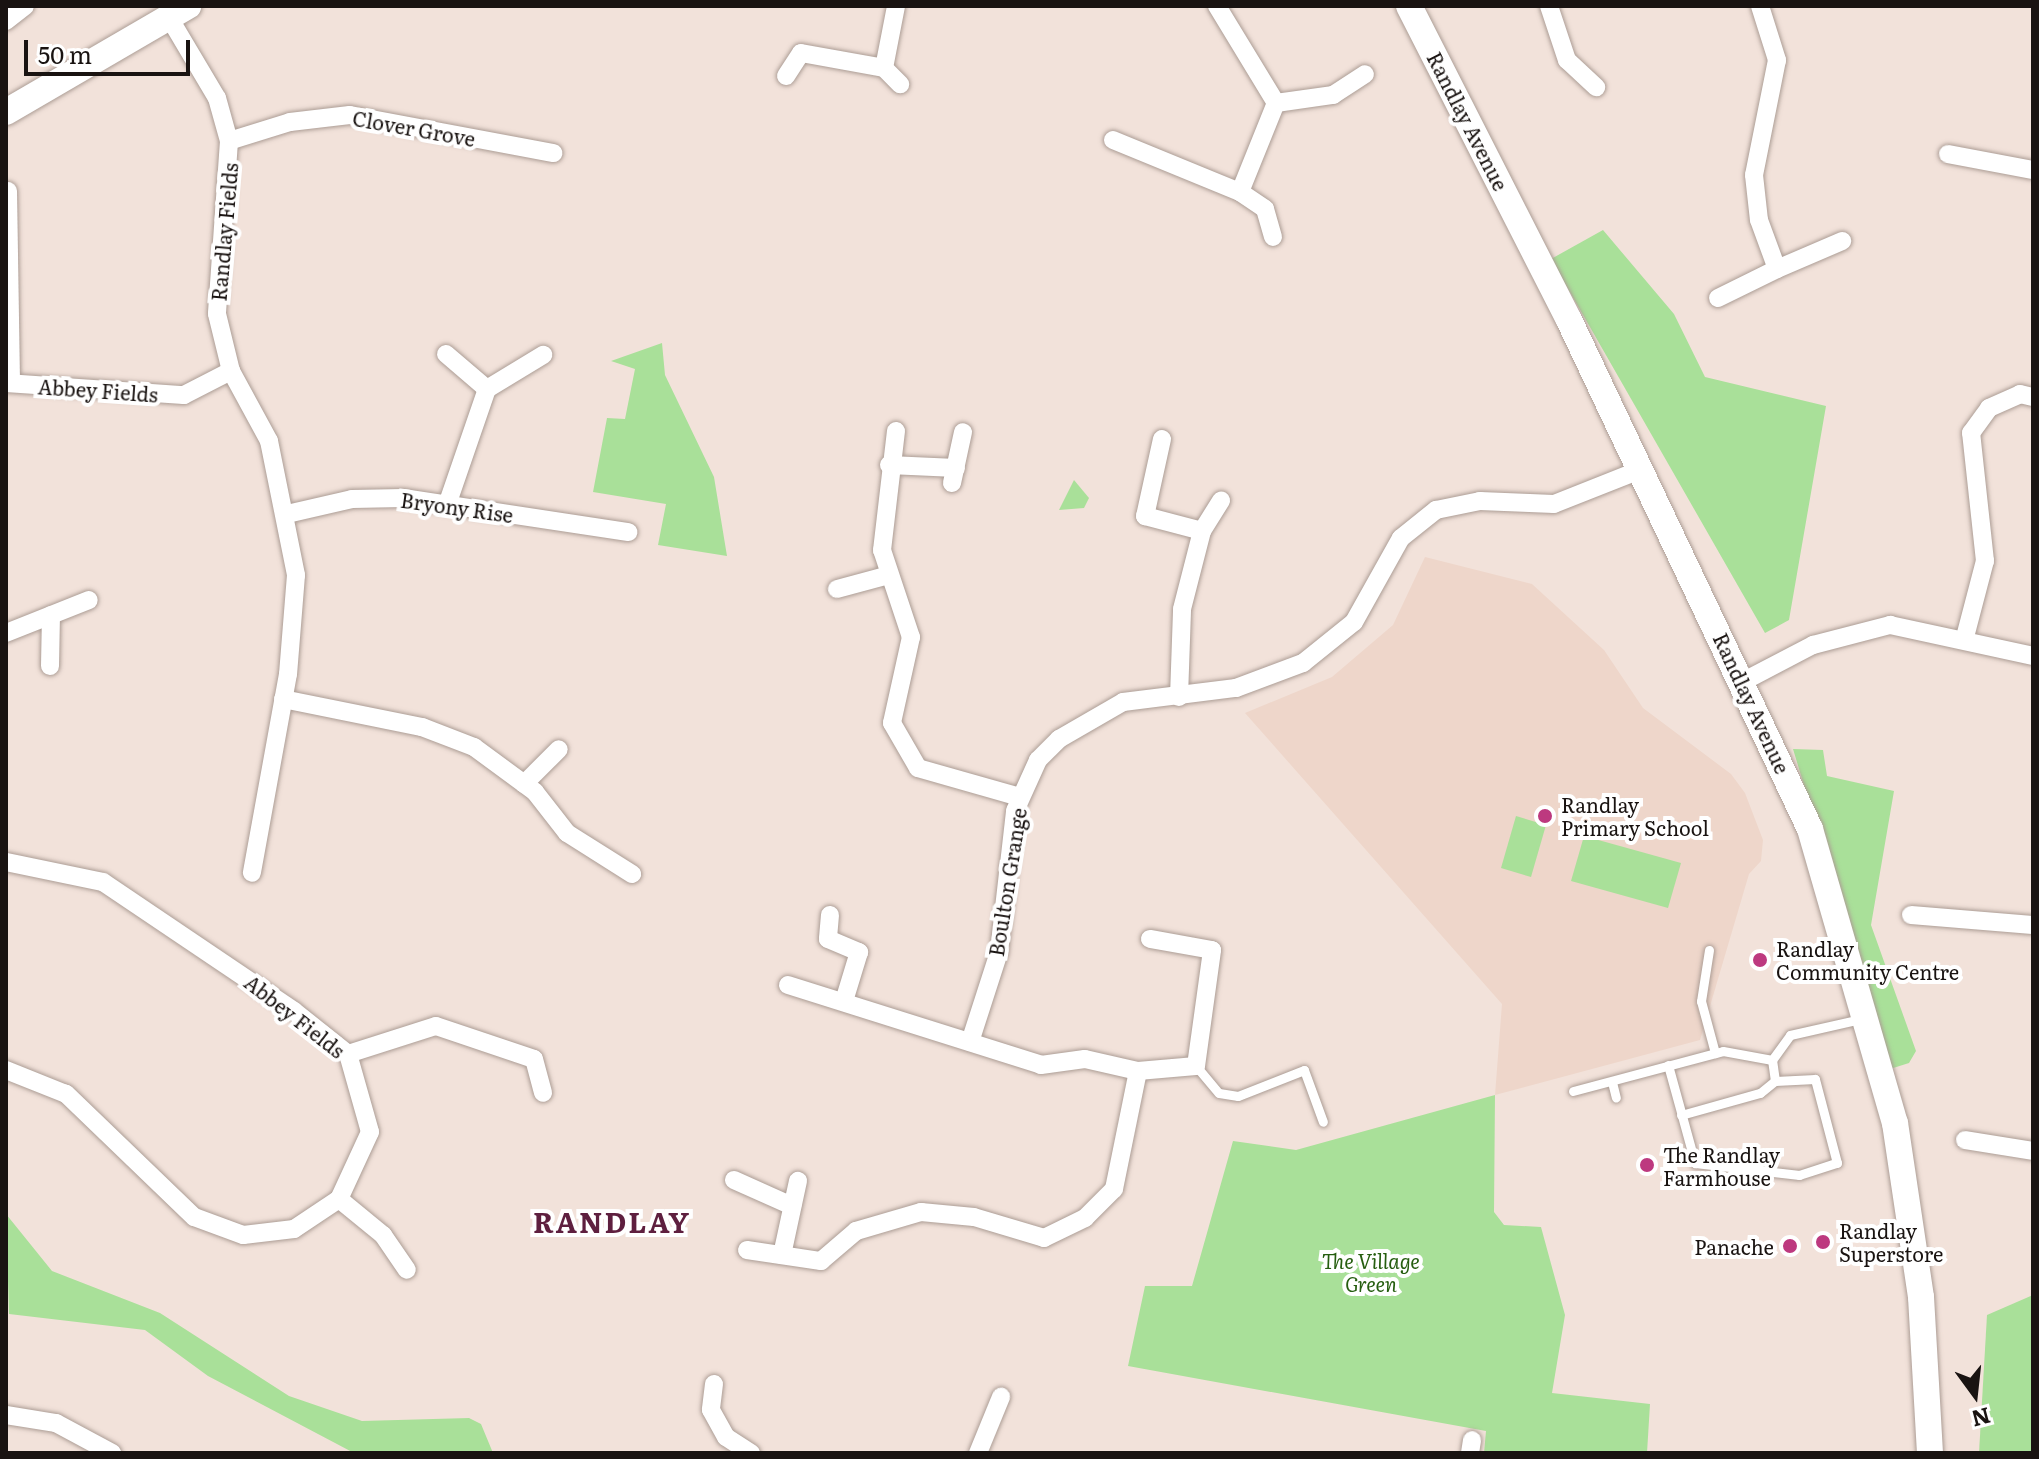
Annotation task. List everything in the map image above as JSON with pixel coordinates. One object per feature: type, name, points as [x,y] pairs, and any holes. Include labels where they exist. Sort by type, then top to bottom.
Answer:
[{"type":"street","points":[[6,21],[25,6]]},
{"type":"street","points":[[884,68],[896,6]]},
{"type":"street","points":[[1217,6],[1276,103]]},
{"type":"street","points":[[1549,6],[1567,60],[1596,87]]},
{"type":"street","points":[[1760,6],[1777,60],[1754,175],[1759,220],[1777,269]]},
{"type":"street","name":"Randlay Avenue","points":[[1414,8],[1744,681],[1810,829],[1869,1018],[1910,1218],[1930,1453]]},
{"type":"street","points":[[6,112],[179,13]]},
{"type":"street","name":"Randlay Fields","points":[[179,13],[217,98],[229,141],[217,314],[231,371],[269,441],[287,514],[296,575],[283,699],[252,873]]},
{"type":"street","points":[[786,76],[801,53],[884,68],[900,84]]},
{"type":"street","points":[[1276,103],[1333,95],[1365,74]]},
{"type":"street","points":[[1240,192],[1276,103]]},
{"type":"street","name":"Clover Grove","points":[[229,141],[290,122],[350,115],[553,153]]},
{"type":"street","points":[[1113,140],[1240,192],[1265,209],[1273,237]]},
{"type":"street","points":[[1948,154],[2033,170]]},
{"type":"street","points":[[8,191],[8,383]]},
{"type":"street","points":[[1718,298],[1842,241]]},
{"type":"street","points":[[446,354],[487,389]]},
{"type":"street","points":[[447,505],[487,389],[543,355]]},
{"type":"street","name":"Abbey Fields","points":[[8,383],[184,395],[231,371]]},
{"type":"street","points":[[1965,637],[1985,561],[1971,433],[1989,408],[2020,394],[2033,397]]},
{"type":"street","points":[[896,431],[881,524],[889,575],[911,637],[892,723],[904,752],[918,768],[1020,797]]},
{"type":"street","points":[[889,465],[954,476],[963,432]]},
{"type":"street","points":[[1162,439],[1145,516],[1202,531]]},
{"type":"street","name":"Boulton Grange","points":[[970,1042],[999,952],[1020,797],[1038,760],[1081,721],[1123,702],[1179,697],[1273,676],[1334,642],[1354,622],[1401,538],[1436,510],[1480,501],[1554,504],[1640,470]]},
{"type":"street","name":"Bryony Rise","points":[[287,514],[352,499],[447,505],[628,532]]},
{"type":"street","points":[[1179,697],[1182,609],[1202,531],[1221,501]]},
{"type":"street","points":[[837,589],[889,575]]},
{"type":"street","points":[[6,633],[89,600]]},
{"type":"street","points":[[50,666],[51,615]]},
{"type":"street","points":[[1744,681],[1813,645],[1869,628],[1910,625],[2033,656]]},
{"type":"street","points":[[283,699],[422,727],[474,747],[524,784],[567,833],[632,874]]},
{"type":"street","points":[[524,784],[559,749]]},
{"type":"street","name":"Abbey Fields","points":[[6,862],[103,882],[348,1054],[370,1132],[339,1199]]},
{"type":"street","points":[[830,915],[828,939],[859,952],[844,1001]]},
{"type":"street","points":[[1911,915],[2033,925]]},
{"type":"street","points":[[788,985],[1041,1065],[1085,1059],[1138,1071],[1196,1066],[1212,950],[1150,939]]},
{"type":"street","points":[[348,1054],[436,1026],[534,1059],[543,1093]]},
{"type":"street","points":[[6,1070],[66,1094],[194,1217],[243,1235],[294,1229],[339,1199],[383,1235],[407,1270]]},
{"type":"street","points":[[747,1250],[821,1261],[856,1231],[921,1212],[974,1217],[1044,1238],[1085,1218],[1114,1189],[1138,1071]]},
{"type":"street","points":[[1965,1140],[2033,1151]]},
{"type":"street","points":[[734,1180],[792,1206]]},
{"type":"street","points":[[782,1255],[798,1181]]},
{"type":"street","points":[[714,1384],[711,1410],[726,1437],[751,1453]]},
{"type":"street","points":[[978,1453],[1001,1397]]},
{"type":"street","points":[[6,1415],[56,1423],[112,1453]]},
{"type":"lane","points":[[1709,950],[1701,1001],[1715,1053]]},
{"type":"lane","points":[[1775,1081],[1772,1060],[1790,1035],[1869,1018]]},
{"type":"lane","points":[[1573,1091],[1740,1049],[1772,1060]]},
{"type":"lane","points":[[1668,1065],[1681,1115],[1695,1163],[1799,1175],[1837,1163],[1815,1079],[1775,1081],[1760,1093],[1681,1115]]},
{"type":"lane","points":[[1196,1066],[1219,1093],[1238,1096],[1304,1070],[1323,1122]]},
{"type":"lane","points":[[1612,1082],[1616,1098]]},
{"type":"shaded area","name":"Randlay Primary School","points":[[1425,557],[1532,584],[1604,650],[1643,708],[1731,774],[1745,793],[1763,840],[1761,861],[1749,874],[1700,1040],[1495,1095],[1502,1004],[1245,713],[1332,677],[1393,625]]},
{"type":"green space","points":[[1603,230],[1674,314],[1705,377],[1826,406],[1789,620],[1765,633],[1551,259]]},
{"type":"green space","points":[[662,343],[665,375],[714,477],[727,556],[658,545],[666,504],[593,492],[607,418],[625,419],[635,369],[611,361]]},
{"type":"green space","points":[[1074,480],[1089,498],[1084,508],[1059,510]]},
{"type":"green space","points":[[1793,749],[1823,750],[1827,776],[1894,791],[1871,925],[1916,1051],[1909,1063],[1890,1069]]},
{"type":"green space","points":[[1516,816],[1546,825],[1531,877],[1501,868]]},
{"type":"green space","points":[[1584,836],[1681,863],[1668,908],[1571,881]]},
{"type":"green space","name":"The Village Green","points":[[1495,1095],[1494,1212],[1504,1225],[1541,1227],[1565,1315],[1552,1393],[1650,1404],[1647,1453],[1484,1453],[1486,1431],[1128,1366],[1145,1286],[1192,1286],[1233,1141],[1296,1150]]},
{"type":"green space","points":[[6,1214],[52,1271],[160,1313],[289,1396],[362,1421],[469,1418],[481,1424],[493,1453],[354,1453],[208,1376],[145,1330],[9,1314]]},
{"type":"green space","points":[[2033,1295],[2033,1453],[1979,1453],[1987,1315]]},
{"type":"place","name":"Randlay Primary School","points":[[1545,816]]},
{"type":"place","name":"Randlay Community Centre","points":[[1760,960]]},
{"type":"place","name":"The Randlay Farmhouse","points":[[1647,1165]]},
{"type":"place","name":"Randlay Superstore","points":[[1823,1242]]},
{"type":"place","name":"Panache","points":[[1790,1246]]},
{"type":"district","name":"RANDLAY","points":[[612,1221]]}]
